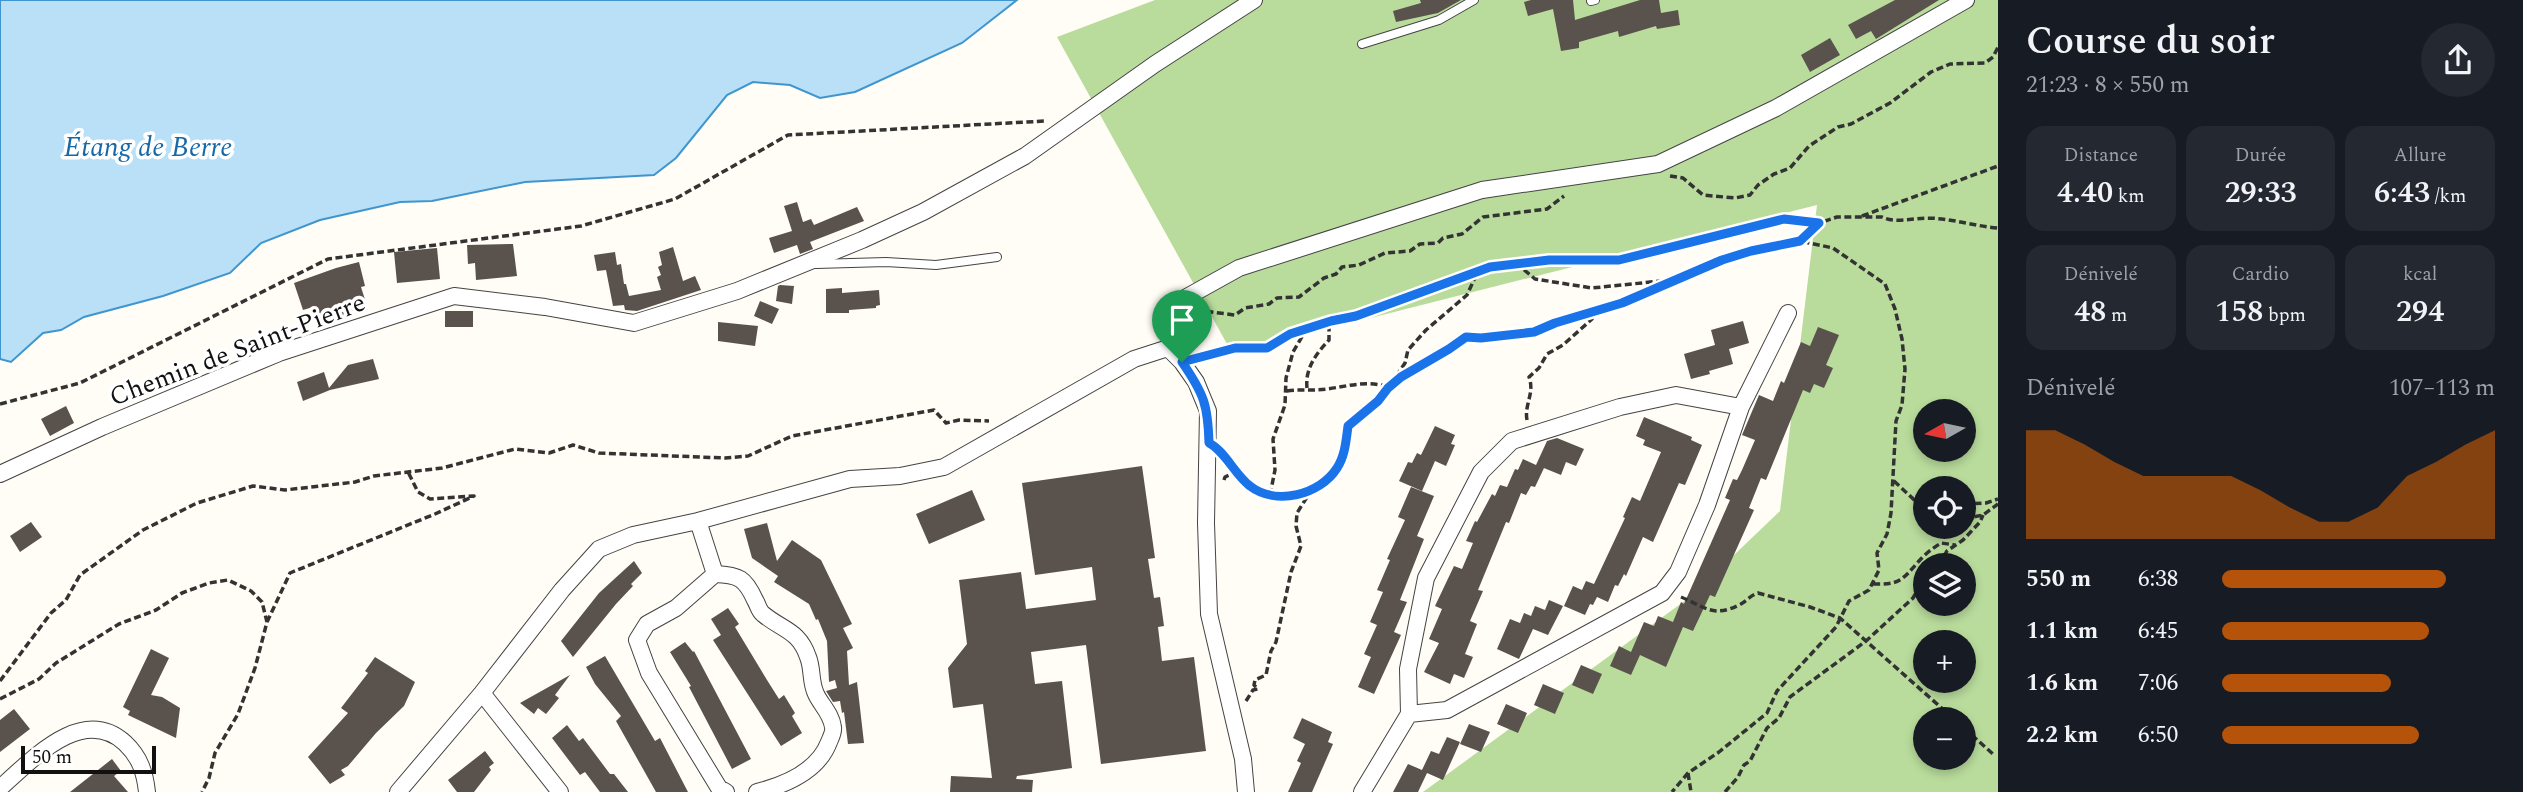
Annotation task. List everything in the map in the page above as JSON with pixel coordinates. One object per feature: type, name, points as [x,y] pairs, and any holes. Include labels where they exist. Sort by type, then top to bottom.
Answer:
[{"type":"street","name":"Chemin de Saint-Pierre","points":[[0,474],[102,427],[279,353],[454,296],[545,307],[634,323],[737,291],[923,212],[1025,156],[1155,64],[1254,0]]},
{"type":"street","points":[[1168,348],[1185,298],[1239,268],[1482,190],[1658,164],[1776,107],[1966,0]]},
{"type":"street","points":[[1409,714],[1447,710],[1662,593],[1678,572],[1707,505],[1741,407],[1788,313]]},
{"type":"street","points":[[1168,348],[1196,382],[1208,411],[1206,523],[1209,614],[1243,759],[1245,792]]},
{"type":"street","points":[[398,792],[482,693],[562,590],[599,549],[633,535],[698,521],[850,479],[900,477],[944,467],[1134,359],[1168,348]]},
{"type":"street","points":[[1362,792],[1409,714],[1408,669],[1426,578],[1481,472],[1512,441],[1620,407],[1676,395],[1741,407]]},
{"type":"street","points":[[698,521],[715,574]]},
{"type":"street","points":[[726,792],[719,788],[649,673],[637,640],[647,624],[676,608],[715,574],[735,575],[747,585],[761,613],[789,629],[801,642],[809,659],[816,696],[827,710],[834,729],[826,751],[808,771],[757,792]]},
{"type":"street","points":[[482,693],[560,792]]},
{"type":"street","points":[[0,788],[45,748],[73,733],[93,728],[116,735],[135,752],[145,776],[147,792]]},
{"type":"lane","points":[[1362,44],[1439,20],[1474,0]]},
{"type":"lane","points":[[802,265],[886,262],[936,265],[997,257]]},
{"type":"path","points":[[1665,176],[1684,178],[1703,195],[1735,198],[1750,194],[1774,174],[1790,168],[1809,146],[1838,127],[1851,124],[1890,103],[1931,72],[1950,64],[1985,63],[1993,57],[1998,47]]},
{"type":"path","points":[[0,404],[80,383],[328,259],[581,226],[675,199],[788,135],[1049,120]]},
{"type":"path","points":[[1856,219],[1998,166]]},
{"type":"path","points":[[1181,307],[1235,315],[1245,308],[1269,304],[1277,298],[1299,297],[1324,278],[1336,274],[1342,267],[1359,265],[1385,253],[1410,251],[1420,244],[1438,243],[1443,238],[1462,234],[1483,217],[1547,209],[1574,188]]},
{"type":"path","points":[[1182,362],[1235,348],[1267,348],[1290,334],[1307,328],[1356,316],[1478,271],[1516,262],[1619,260],[1784,219],[1819,223],[1836,218],[1882,217],[1907,221],[1941,218],[1998,228]]},
{"type":"path","points":[[1800,241],[1819,223]]},
{"type":"path","points":[[1389,387],[1466,337],[1534,332],[1622,303],[1751,251],[1800,241],[1833,248],[1885,284],[1895,309],[1905,369],[1902,405],[1896,421],[1894,481],[1887,534],[1877,553],[1879,569],[1869,590],[1849,601],[1836,627],[1777,691],[1767,713],[1688,773],[1672,792]]},
{"type":"path","points":[[1516,262],[1535,279],[1592,288],[1677,279]]},
{"type":"path","points":[[1209,443],[1251,488],[1270,495],[1300,495],[1324,483],[1336,469],[1344,453],[1348,426],[1378,401],[1405,363],[1408,350],[1426,330],[1467,295],[1478,271]]},
{"type":"path","points":[[1531,435],[1526,416],[1532,385],[1529,377],[1539,368],[1547,354],[1563,345],[1592,319],[1591,314]]},
{"type":"path","points":[[1307,388],[1307,374],[1311,363],[1329,340],[1329,322]]},
{"type":"path","points":[[1270,495],[1275,470],[1273,439],[1287,391],[1289,364],[1307,328]]},
{"type":"path","points":[[1287,391],[1330,389],[1362,383],[1377,383],[1389,387]]},
{"type":"path","points":[[0,681],[51,613],[66,600],[80,575],[144,530],[197,503],[253,486],[285,490],[355,482],[374,476],[442,468],[515,449],[550,453],[573,445],[599,453],[725,458],[748,456],[792,436],[934,410],[946,423],[959,420],[1019,423]]},
{"type":"path","points":[[202,792],[209,778],[215,753],[238,714],[256,668],[267,622],[290,573],[474,496],[430,499],[418,492],[408,472]]},
{"type":"path","points":[[1894,481],[1913,500]]},
{"type":"path","points":[[1239,705],[1246,701],[1253,690],[1258,689],[1254,684],[1255,680],[1266,675],[1286,602],[1291,572],[1301,546],[1296,526],[1297,513],[1313,488]]},
{"type":"path","points":[[1976,503],[1998,499]]},
{"type":"path","points":[[1976,516],[1998,504]]},
{"type":"path","points":[[1946,553],[1963,540],[1980,522],[1983,514]]},
{"type":"path","points":[[1872,584],[1890,584],[1903,580],[1921,558],[1941,543],[1955,545]]},
{"type":"path","points":[[0,699],[39,679],[56,663],[119,624],[156,610],[182,593],[209,583],[228,580],[250,591],[262,602],[267,622]]},
{"type":"path","points":[[1662,593],[1683,597],[1708,611],[1725,612],[1758,593],[1840,618],[1940,707]]},
{"type":"path","points":[[1725,792],[1744,765],[1750,761],[1767,728],[1779,719],[1790,697],[1866,641],[1913,598]]},
{"type":"path","points":[[1976,739],[1994,755]]},
{"type":"path","points":[[1688,773],[1691,792]]},
{"type":"green space","points":[[1155,0],[1998,0],[1998,792],[1423,792],[1690,597],[1780,511],[1817,205],[1232,353],[1057,37]]},
{"type":"water","name":"Étang de Berre","points":[[0,0],[1017,0],[962,43],[855,92],[820,98],[790,85],[753,82],[727,95],[676,158],[654,175],[525,182],[432,201],[400,202],[320,220],[261,243],[230,273],[163,296],[84,317],[61,330],[43,333],[11,362],[0,359]]},
{"type":"building","points":[[1420,0],[1461,0],[1438,13],[1396,22],[1393,11],[1421,3]]},
{"type":"building","points":[[1573,0],[1575,20],[1640,0],[1659,0],[1661,13],[1678,10],[1680,25],[1657,29],[1656,26],[1619,37],[1618,31],[1579,42],[1579,48],[1561,51],[1553,9],[1528,16],[1524,2]]},
{"type":"building","points":[[1895,0],[1939,0],[1876,39],[1871,31],[1856,39],[1848,25]]},
{"type":"building","points":[[1830,38],[1840,55],[1810,72],[1801,55]]},
{"type":"building","points":[[797,202],[803,222],[811,219],[814,225],[857,207],[864,221],[810,242],[813,249],[800,254],[797,245],[774,253],[769,238],[792,231],[784,206]]},
{"type":"building","points":[[513,244],[517,276],[476,280],[475,263],[468,264],[467,245]]},
{"type":"building","points":[[673,247],[683,281],[695,276],[701,290],[637,311],[625,310],[624,305],[613,306],[606,270],[597,271],[594,255],[615,252],[629,296],[661,290],[657,277],[661,275],[658,267],[662,265],[659,252]]},
{"type":"building","points":[[437,248],[440,279],[397,283],[394,252]]},
{"type":"building","points":[[359,262],[365,286],[361,287],[368,309],[322,328],[313,307],[303,310],[294,283]]},
{"type":"building","points":[[780,285],[794,286],[792,304],[776,301]]},
{"type":"building","points":[[842,288],[842,293],[879,290],[880,305],[876,308],[849,310],[849,313],[826,313],[826,289]]},
{"type":"building","points":[[760,301],[779,309],[772,324],[754,316]]},
{"type":"building","points":[[445,311],[473,311],[473,327],[445,327]]},
{"type":"building","points":[[1743,321],[1749,343],[1729,349],[1733,364],[1691,379],[1684,354],[1715,345],[1711,330]]},
{"type":"building","points":[[718,322],[758,326],[755,346],[718,341]]},
{"type":"building","points":[[1818,327],[1839,335],[1826,365],[1833,368],[1824,388],[1814,384],[1810,393],[1803,390],[1766,480],[1761,478],[1749,508],[1754,510],[1715,597],[1710,595],[1693,631],[1683,627],[1666,667],[1640,655],[1631,675],[1610,666],[1619,646],[1631,652],[1644,622],[1654,626],[1658,616],[1673,622],[1681,602],[1684,604],[1730,500],[1725,498],[1733,479],[1737,480],[1755,440],[1742,435],[1759,395],[1773,401],[1781,381],[1784,383],[1801,342],[1810,346]]},
{"type":"building","points":[[373,359],[379,379],[330,390],[303,401],[297,382],[324,372],[329,388],[348,365]]},
{"type":"building","points":[[66,406],[74,423],[50,436],[41,419]]},
{"type":"building","points":[[1644,417],[1692,437],[1691,440],[1702,445],[1685,485],[1679,483],[1653,542],[1643,537],[1626,576],[1624,574],[1618,586],[1615,585],[1608,602],[1597,597],[1585,615],[1564,606],[1573,586],[1582,590],[1586,581],[1594,584],[1632,497],[1640,501],[1661,452],[1643,445],[1645,440],[1636,436]]},
{"type":"building","points":[[1435,426],[1455,435],[1451,444],[1455,445],[1446,466],[1435,461],[1422,491],[1399,481],[1408,462],[1412,463],[1417,453],[1421,455]]},
{"type":"building","points":[[1557,438],[1584,449],[1576,466],[1566,462],[1561,475],[1544,468],[1535,487],[1531,486],[1526,495],[1521,493],[1478,590],[1483,591],[1470,621],[1477,624],[1465,654],[1473,657],[1464,678],[1454,674],[1450,684],[1424,672],[1439,643],[1429,639],[1442,609],[1435,606],[1454,566],[1462,569],[1473,543],[1466,541],[1492,494],[1495,496],[1500,485],[1507,487],[1523,459],[1536,465],[1547,441]]},
{"type":"building","points":[[1142,466],[1155,558],[1148,559],[1154,598],[1160,597],[1164,626],[1158,627],[1162,661],[1194,657],[1206,751],[1101,764],[1086,645],[1031,652],[1035,684],[1062,681],[1072,768],[1017,776],[1016,779],[1033,780],[1032,792],[950,792],[951,776],[992,778],[983,704],[953,708],[948,668],[967,644],[959,580],[1021,572],[1026,609],[1096,600],[1092,567],[1035,575],[1022,483]]},
{"type":"building","points":[[1411,487],[1434,496],[1417,536],[1424,539],[1400,600],[1407,602],[1394,632],[1401,635],[1374,694],[1358,687],[1371,657],[1364,654],[1377,625],[1370,622],[1383,592],[1377,590],[1390,560],[1387,559],[1405,520],[1398,517]]},
{"type":"building","points":[[972,490],[985,520],[929,544],[916,514]]},
{"type":"building","points":[[31,522],[42,537],[20,552],[10,536]]},
{"type":"building","points":[[767,523],[777,561],[792,540],[821,560],[852,624],[843,628],[853,648],[847,651],[849,685],[857,682],[864,743],[848,744],[840,701],[833,702],[826,691],[837,688],[835,680],[829,682],[827,641],[809,604],[774,582],[778,576],[752,558],[744,529]]},
{"type":"building","points":[[634,561],[642,573],[573,657],[561,641],[599,593]]},
{"type":"building","points":[[1549,600],[1563,606],[1548,635],[1533,629],[1519,659],[1497,649],[1510,619],[1520,623],[1524,613],[1531,616],[1535,606],[1545,610]]},
{"type":"building","points":[[728,608],[739,624],[735,627],[779,699],[784,695],[795,713],[792,716],[802,733],[781,746],[713,640],[721,635],[711,619]]},
{"type":"building","points":[[685,642],[694,651],[751,759],[732,769],[689,687],[691,686],[670,652]]},
{"type":"building","points":[[151,649],[169,658],[151,695],[162,697],[180,708],[176,738],[128,715],[130,711],[123,707]]},
{"type":"building","points":[[605,656],[655,741],[660,738],[688,792],[656,792],[616,721],[621,716],[595,684],[586,667]]},
{"type":"building","points":[[375,657],[415,682],[404,706],[348,766],[341,770],[345,775],[330,784],[308,757],[348,713],[341,708],[368,673],[365,671]]},
{"type":"building","points":[[1581,665],[1602,674],[1593,694],[1572,685]]},
{"type":"building","points":[[570,675],[555,695],[559,698],[546,714],[538,708],[534,714],[520,703]]},
{"type":"building","points":[[1543,684],[1564,693],[1555,714],[1534,705]]},
{"type":"building","points":[[1506,704],[1527,713],[1518,733],[1497,724]]},
{"type":"building","points":[[14,709],[30,729],[0,752],[0,720]]},
{"type":"building","points":[[1302,718],[1332,732],[1328,742],[1333,744],[1312,792],[1288,792],[1301,763],[1297,761],[1305,744],[1293,738]]},
{"type":"building","points":[[1469,724],[1490,732],[1481,752],[1460,744]]},
{"type":"building","points":[[567,725],[579,741],[583,738],[610,774],[614,774],[628,792],[600,792],[585,772],[580,775],[552,738]]},
{"type":"building","points":[[1447,737],[1460,742],[1443,780],[1427,773],[1418,792],[1393,792],[1408,764],[1422,770],[1431,751],[1439,754]]},
{"type":"building","points":[[485,751],[494,763],[489,767],[491,770],[474,792],[457,792],[448,780]]},
{"type":"building","points":[[112,759],[121,771],[114,776],[128,792],[70,792]]},
{"type":"route","points":[[1784,219],[1819,223],[1800,241],[1722,260],[1622,303],[1582,317],[1555,323],[1534,332],[1466,337],[1401,377],[1348,426],[1344,453],[1336,469],[1324,483],[1300,495],[1273,496],[1251,488],[1209,443],[1208,411],[1196,382],[1182,362],[1235,348],[1267,348],[1290,334],[1356,316],[1490,267],[1549,260],[1619,260],[1784,219]]}]
